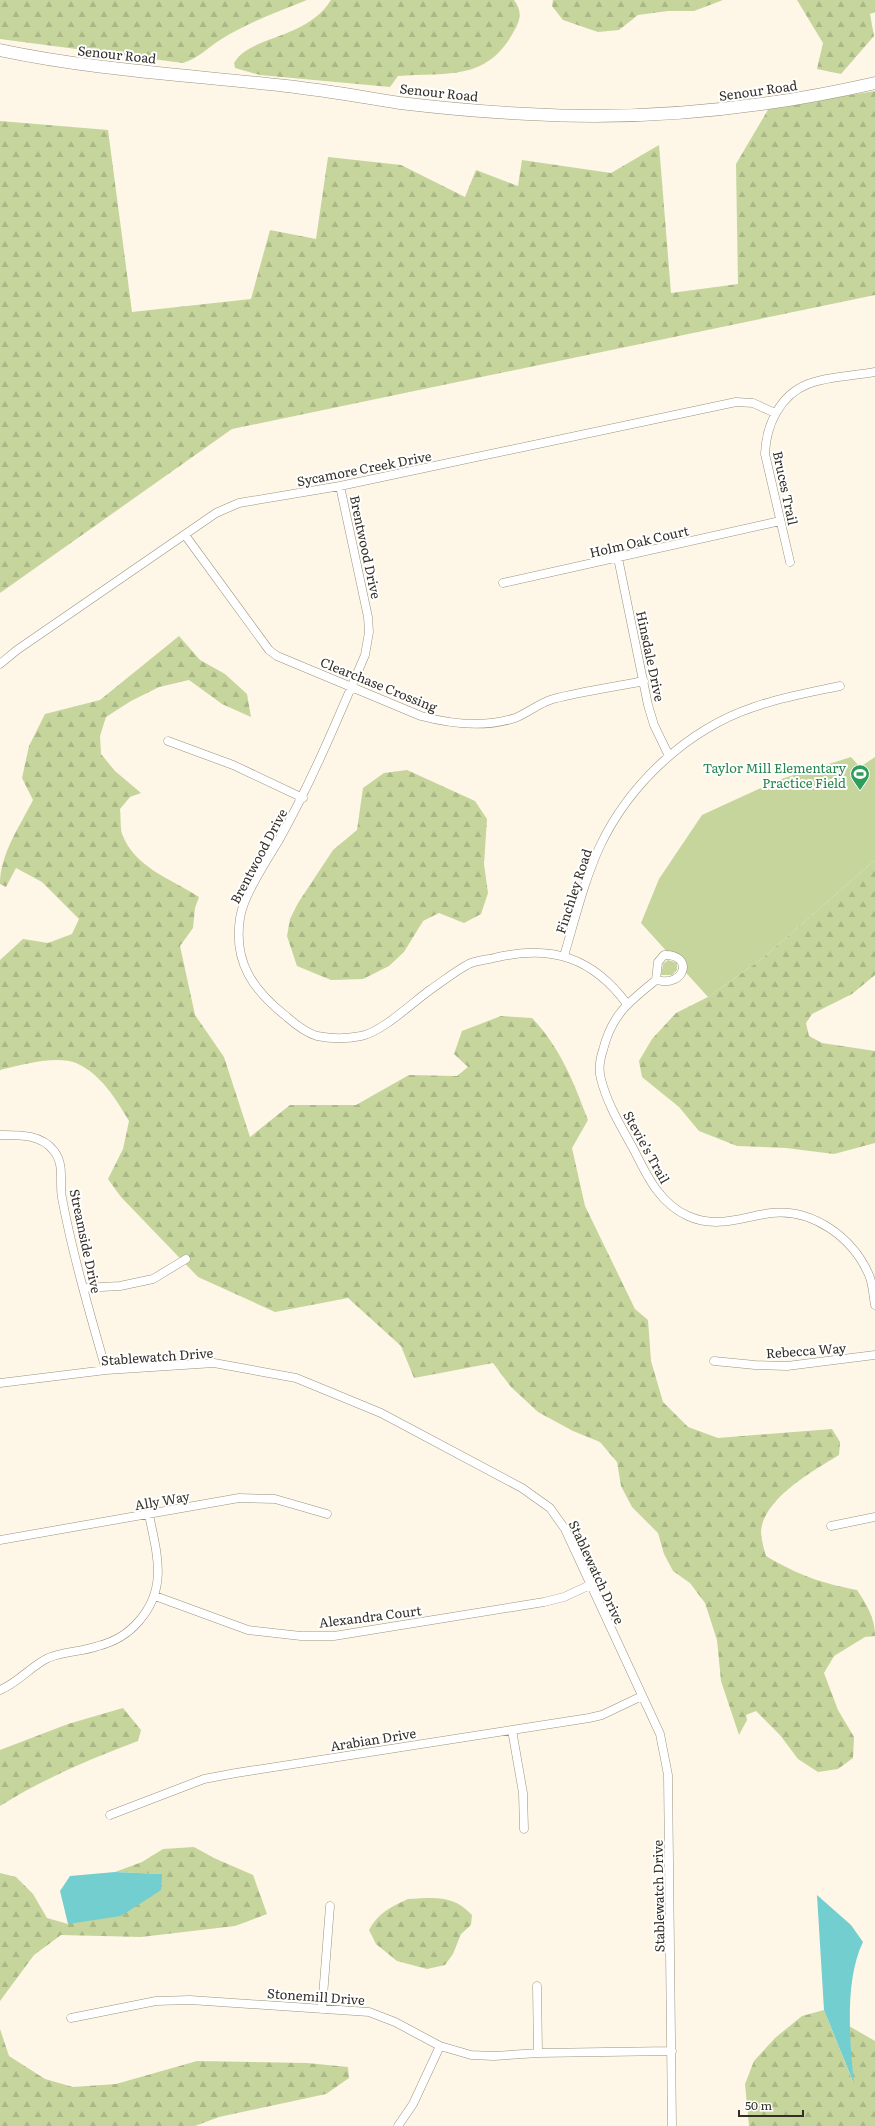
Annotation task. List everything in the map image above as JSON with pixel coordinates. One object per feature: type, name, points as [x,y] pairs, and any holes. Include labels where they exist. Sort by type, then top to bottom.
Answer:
[{"type":"street","name":"Senour Road","points":[[0,50],[77,64],[299,87],[401,103],[543,115],[622,117],[713,110],[795,100],[875,83]]},
{"type":"street","name":"Bruces Trail","points":[[790,562],[765,454],[767,435],[775,413],[789,396],[808,384],[875,372]]},
{"type":"street","name":"Sycamore Creek Drive","points":[[0,664],[17,650],[216,513],[239,503],[340,486],[736,402],[753,403],[775,413]]},
{"type":"street","name":"Brentwood Drive","points":[[340,486],[370,632],[365,655],[303,798],[250,892],[240,917],[239,947],[251,982],[268,1002],[295,1024],[315,1036],[337,1039],[364,1036],[391,1020],[468,964],[525,952],[542,952],[564,956],[588,966],[614,986],[627,1004]]},
{"type":"street","name":"Holm Oak Court","points":[[503,583],[780,521]]},
{"type":"street","name":"Clearchase Crossing","points":[[185,535],[269,650],[277,656],[421,716],[444,722],[480,724],[515,718],[552,700],[644,681]]},
{"type":"street","name":"Hinsdale Drive","points":[[618,558],[654,724],[669,756]]},
{"type":"street","name":"Finchley Road","points":[[564,956],[591,868],[600,846],[628,799],[669,756],[720,721],[752,707],[840,686]]},
{"type":"street","points":[[168,741],[232,765],[303,798]]},
{"type":"street","name":"Stevie’s Trail","points":[[656,980],[627,1004],[608,1032],[600,1061],[601,1079],[608,1099],[655,1189],[678,1211],[687,1216],[707,1222],[727,1222],[772,1213],[798,1215],[821,1223],[845,1240],[860,1258],[870,1277],[875,1305]]},
{"type":"street","name":"Streamside Drive","points":[[0,1135],[32,1137],[49,1146],[56,1154],[61,1169],[62,1197],[83,1288],[106,1370]]},
{"type":"street","points":[[83,1288],[120,1286],[153,1279],[186,1259]]},
{"type":"street","name":"Rebecca Way","points":[[714,1361],[787,1366],[875,1355]]},
{"type":"street","name":"Stablewatch Drive","points":[[0,1384],[106,1370],[214,1363],[296,1378],[381,1413],[522,1488],[550,1508],[565,1529],[660,1734],[668,1775],[672,2126]]},
{"type":"street","name":"Ally Way","points":[[0,1540],[239,1498],[254,1498],[294,1503],[327,1514]]},
{"type":"street","points":[[0,1690],[48,1658],[63,1653],[97,1647],[116,1640],[132,1629],[144,1615],[155,1596],[158,1577],[157,1554],[149,1515]]},
{"type":"street","points":[[831,1526],[875,1518]]},
{"type":"street","name":"Alexandra Court","points":[[155,1596],[248,1630],[301,1636],[334,1636],[544,1602],[564,1597],[590,1585]]},
{"type":"street","name":"Arabian Drive","points":[[110,1816],[204,1779],[217,1776],[602,1715],[642,1696]]},
{"type":"street","points":[[512,1730],[523,1793],[524,1829]]},
{"type":"street","points":[[322,2009],[330,1906]]},
{"type":"street","points":[[537,1986],[538,2053]]},
{"type":"street","name":"Stonemill Drive","points":[[70,2018],[156,2001],[190,2000],[369,2012],[395,2022],[440,2046],[471,2055],[494,2056],[538,2053],[672,2051]]},
{"type":"street","points":[[398,2126],[413,2104],[440,2046]]},
{"type":"green space","points":[[0,0],[307,0],[240,28],[189,61],[183,63],[0,39]]},
{"type":"green space","points":[[331,0],[514,0],[517,4],[520,15],[514,31],[503,47],[491,59],[478,67],[449,73],[398,76],[390,87],[260,75],[235,68],[234,63],[242,54],[252,47],[308,23],[320,13]]},
{"type":"green space","points":[[553,0],[723,0],[694,11],[668,11],[638,15],[619,30],[598,32],[563,20],[552,6]]},
{"type":"green space","points":[[797,0],[875,0],[875,12],[870,14],[874,36],[841,74],[817,69],[823,43]]},
{"type":"green space","points":[[875,91],[875,295],[232,429],[0,593],[0,121],[108,130],[132,312],[251,299],[270,230],[316,239],[328,157],[401,165],[465,197],[476,170],[518,186],[522,160],[611,173],[659,145],[671,293],[738,284],[736,164],[769,108]]},
{"type":"green space","points":[[179,636],[200,660],[225,674],[247,694],[251,717],[222,704],[189,680],[159,687],[131,701],[106,717],[100,736],[101,754],[115,771],[141,793],[130,797],[120,809],[121,831],[128,846],[135,856],[144,864],[199,897],[195,908],[193,928],[180,946],[195,1015],[224,1057],[250,1137],[290,1105],[356,1105],[409,1075],[457,1076],[468,1067],[454,1054],[462,1031],[501,1016],[532,1018],[551,1041],[558,1053],[572,1079],[588,1120],[572,1148],[585,1206],[635,1309],[648,1320],[651,1361],[663,1402],[688,1427],[718,1438],[832,1429],[840,1442],[839,1455],[804,1477],[780,1497],[771,1507],[764,1519],[761,1531],[766,1556],[810,1578],[857,1590],[867,1606],[874,1623],[875,1636],[865,1637],[834,1656],[824,1673],[838,1710],[854,1737],[853,1758],[838,1769],[818,1772],[798,1759],[780,1735],[756,1711],[746,1715],[747,1720],[739,1735],[721,1681],[717,1640],[705,1603],[690,1583],[673,1571],[664,1554],[658,1533],[632,1507],[621,1486],[617,1462],[600,1442],[573,1431],[538,1412],[511,1387],[493,1363],[414,1378],[401,1346],[348,1298],[275,1312],[198,1277],[121,1197],[108,1179],[123,1149],[129,1121],[119,1104],[100,1080],[76,1063],[58,1060],[48,1060],[0,1070],[0,960],[23,939],[48,943],[72,934],[79,919],[42,882],[16,868],[6,887],[0,884],[3,862],[7,851],[33,800],[22,778],[29,746],[45,714],[100,700]]},
{"type":"green space","points":[[851,757],[860,767],[875,757],[875,860],[763,958],[708,997],[641,923],[659,879],[702,815],[778,780]]},
{"type":"green space","points":[[407,770],[475,801],[487,819],[484,864],[488,893],[481,914],[464,923],[439,913],[423,921],[404,952],[389,966],[363,979],[331,980],[297,966],[287,936],[290,919],[298,903],[333,850],[357,830],[363,788],[384,773]]},
{"type":"green space","points":[[875,860],[875,975],[852,994],[812,1014],[806,1023],[809,1036],[822,1043],[875,1051],[875,1143],[834,1154],[786,1148],[737,1146],[699,1131],[679,1107],[642,1077],[639,1061],[652,1039],[676,1013],[708,997],[763,958]]},
{"type":"green space","points":[[668,960],[677,963],[677,970],[672,975],[661,975],[663,964]]},
{"type":"green space","points":[[123,1708],[141,1730],[138,1741],[67,1770],[16,1796],[0,1806],[0,1750],[68,1724]]},
{"type":"green space","points":[[194,1847],[214,1858],[253,1875],[267,1914],[235,1926],[141,1937],[61,1935],[34,1955],[0,2001],[0,1873],[16,1877],[33,1894],[47,1918],[68,1924],[162,1874],[115,1872],[142,1862],[163,1849]]},
{"type":"green space","points":[[435,1898],[450,1900],[465,1908],[472,1915],[471,1925],[461,1934],[453,1954],[445,1965],[427,1969],[397,1961],[376,1944],[369,1930],[373,1924],[386,1911],[396,1904],[408,1899]]},
{"type":"green space","points":[[824,2010],[853,2082],[849,2026],[875,2041],[875,2126],[749,2126],[745,2084],[754,2061],[775,2038],[802,2016]]},
{"type":"green space","points":[[0,2029],[9,2056],[45,2079],[73,2087],[116,2084],[197,2061],[307,2063],[348,2067],[349,2078],[326,2094],[219,2117],[195,2126],[0,2126]]},
{"type":"water","points":[[115,1872],[162,1874],[161,1890],[121,1916],[68,1924],[60,1891],[70,1876]]},
{"type":"water","points":[[817,1895],[851,1925],[863,1942],[853,1975],[851,1993],[850,2031],[854,2084],[824,2010]]},
{"type":"place","name":"Taylor Mill Elementary Practice Field","points":[[860,791]]}]
